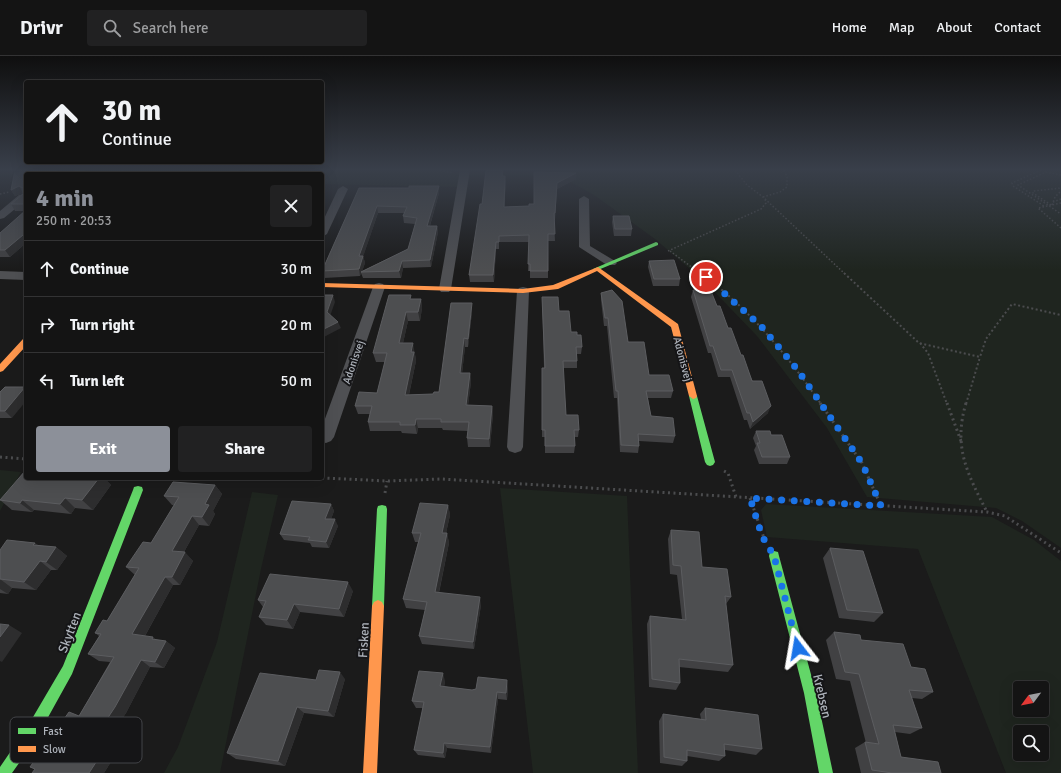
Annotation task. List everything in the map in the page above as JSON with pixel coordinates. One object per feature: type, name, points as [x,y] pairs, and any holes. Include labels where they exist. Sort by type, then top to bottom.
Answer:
[{"type":"street","points":[[0,216],[15,203]]},
{"type":"street","points":[[324,230],[336,203]]},
{"type":"street","points":[[446,289],[460,203]]},
{"type":"street","points":[[584,203],[585,247],[611,263]]},
{"type":"street","points":[[324,285],[523,291],[555,287],[656,244]]},
{"type":"street","name":"Adonisvej","points":[[598,269],[675,326],[710,462]]},
{"type":"street","points":[[0,275],[20,275]]},
{"type":"street","name":"Adonisvej","points":[[326,437],[379,287]]},
{"type":"street","points":[[515,447],[523,291]]},
{"type":"street","points":[[0,369],[24,343]]},
{"type":"street","name":"Skytten","points":[[41,717],[68,670],[138,490]]},
{"type":"street","name":"Fisken","points":[[370,773],[382,509]]},
{"type":"street","name":"Krebsen","points":[[774,556],[810,693],[826,773]]},
{"type":"street","name":"Skytten","points":[[4,773],[11,763]]},
{"type":"path","points":[[766,203],[761,209],[669,250],[706,277],[766,332],[797,369],[862,463],[881,506]]},
{"type":"path","points":[[770,203],[928,353],[962,444],[968,475],[987,512]]},
{"type":"path","points":[[1040,203],[1044,206]]},
{"type":"path","points":[[1044,203],[1061,214]]},
{"type":"path","points":[[1057,203],[1038,208],[1061,228]]},
{"type":"path","points":[[962,444],[964,411],[986,339],[1012,304],[1061,315]]},
{"type":"path","points":[[919,343],[980,357]]},
{"type":"path","points":[[0,458],[24,459]]},
{"type":"path","points":[[710,462],[728,473],[736,497]]},
{"type":"path","points":[[324,478],[388,481],[441,479],[987,512],[1005,516],[1061,553]]},
{"type":"path","points":[[750,498],[762,536],[774,556]]},
{"type":"shaded area","points":[[606,203],[1061,203],[1061,548],[1022,521],[996,508],[867,497],[827,428],[757,336],[704,281],[655,239]]},
{"type":"shaded area","points":[[0,470],[21,472],[0,511]]},
{"type":"shaded area","points":[[500,488],[627,496],[638,773],[533,773]]},
{"type":"shaded area","points":[[252,492],[278,495],[261,569],[220,773],[164,773],[178,747],[217,642]]},
{"type":"shaded area","points":[[766,504],[992,517],[1034,540],[1061,561],[1061,773],[1006,773],[918,549],[767,537],[761,510]]},
{"type":"building","points":[[352,203],[434,203],[427,226],[437,226],[430,260],[402,261],[399,271],[361,272],[408,249],[417,218],[403,216],[407,207],[377,206],[359,256],[363,256],[359,269],[324,271],[324,267]]},
{"type":"building","points":[[504,203],[504,207],[529,206],[529,204],[534,203],[556,203],[554,213],[555,234],[548,234],[548,271],[530,271],[530,264],[528,264],[529,235],[499,236],[499,242],[496,242],[493,275],[469,275],[480,204]]},
{"type":"building","points":[[24,212],[24,235],[5,250],[0,250],[0,233]]},
{"type":"building","points":[[613,216],[629,216],[632,229],[615,229]]},
{"type":"building","points":[[674,260],[680,279],[654,279],[649,261]]},
{"type":"building","points":[[612,290],[622,301],[628,342],[644,342],[649,375],[669,375],[673,391],[646,391],[651,416],[673,418],[675,436],[638,434],[639,446],[621,445],[618,391],[616,391],[608,318],[605,318],[601,293]]},
{"type":"building","points":[[693,290],[711,291],[717,306],[720,306],[728,328],[731,328],[741,355],[743,355],[752,381],[762,381],[771,406],[753,422],[750,413],[747,413],[732,370],[721,370],[713,346],[710,346]]},
{"type":"building","points":[[324,295],[333,295],[327,312],[338,322],[324,329]]},
{"type":"building","points":[[389,295],[411,295],[410,299],[421,299],[418,312],[406,312],[399,343],[413,343],[411,352],[414,352],[405,395],[433,394],[434,392],[439,392],[451,303],[472,303],[468,339],[464,338],[460,373],[470,373],[466,405],[492,406],[489,439],[467,438],[469,422],[441,422],[441,419],[416,419],[415,425],[400,425],[400,422],[368,422],[372,406],[355,406],[359,392],[377,393],[387,353],[373,353]]},
{"type":"building","points":[[542,297],[558,297],[559,311],[569,311],[571,332],[577,332],[577,335],[581,335],[582,347],[576,347],[577,361],[563,361],[566,415],[578,415],[579,430],[574,430],[575,446],[545,446],[545,430],[542,430],[542,368],[545,368]]},
{"type":"building","points":[[5,387],[24,387],[5,411],[0,411],[0,392]]},
{"type":"building","points":[[756,431],[770,431],[771,435],[782,435],[790,457],[762,457],[757,443],[760,443]]},
{"type":"building","points":[[24,472],[24,480],[97,480],[82,500],[65,498],[60,504],[22,500],[20,503],[0,500]]},
{"type":"building","points":[[173,482],[215,485],[205,504],[209,505],[202,517],[192,516],[172,551],[185,552],[172,577],[165,577],[132,634],[153,637],[152,639],[166,641],[155,662],[141,660],[108,717],[65,717],[69,712],[79,716],[114,657],[88,654],[101,634],[95,633],[103,620],[107,621],[139,568],[126,567],[143,542],[151,543],[179,497],[164,496]]},
{"type":"building","points":[[292,501],[331,504],[325,519],[335,519],[326,542],[308,540],[310,537],[280,534]]},
{"type":"building","points":[[420,503],[448,505],[442,533],[447,533],[435,592],[480,597],[473,642],[419,636],[427,602],[403,599],[421,533],[412,533]]},
{"type":"building","points":[[671,530],[699,532],[702,567],[727,569],[731,597],[725,596],[733,665],[679,659],[680,683],[652,679],[650,616],[686,620],[681,566],[673,565]]},
{"type":"building","points":[[7,540],[35,543],[33,545],[56,547],[46,562],[40,561],[24,582],[0,579],[0,550]]},
{"type":"building","points":[[830,548],[863,551],[883,613],[847,610]]},
{"type":"building","points":[[270,574],[348,582],[339,609],[294,604],[287,620],[259,617],[266,601],[258,600]]},
{"type":"building","points":[[0,624],[9,625],[0,637]]},
{"type":"building","points":[[834,632],[860,635],[861,640],[903,644],[911,667],[925,669],[933,692],[909,690],[922,728],[893,725],[901,757],[938,762],[941,773],[892,773],[872,770],[865,742],[879,744],[859,674],[845,672]]},
{"type":"building","points":[[319,670],[340,672],[328,711],[297,707],[278,761],[227,753],[260,673],[316,680]]},
{"type":"building","points":[[419,671],[443,673],[440,686],[472,690],[476,689],[478,677],[507,680],[506,693],[497,692],[490,747],[444,743],[443,753],[414,750],[424,702],[412,701]]},
{"type":"building","points":[[705,708],[758,715],[762,749],[724,744],[725,756],[687,750],[687,761],[664,757],[663,714],[706,720]]},
{"type":"building","points":[[33,763],[96,763],[89,773],[32,773],[35,769],[30,767]]},
{"type":"traffic: fast","points":[[596,269],[656,244]]},
{"type":"traffic: fast","points":[[693,396],[710,462]]},
{"type":"traffic: fast","points":[[41,717],[68,670],[138,490]]},
{"type":"traffic: fast","points":[[378,606],[382,509]]},
{"type":"traffic: fast","points":[[774,556],[810,693],[826,773]]},
{"type":"traffic: fast","points":[[4,773],[11,763]]},
{"type":"traffic: slow","points":[[324,285],[523,291],[555,287],[596,269]]},
{"type":"traffic: slow","points":[[598,269],[675,326],[693,396]]},
{"type":"traffic: slow","points":[[0,369],[24,343]]},
{"type":"traffic: slow","points":[[370,773],[378,606]]},
{"type":"route","points":[[706,277],[761,326],[797,369],[862,463],[881,506],[750,498],[762,536],[774,556],[798,648]]}]
